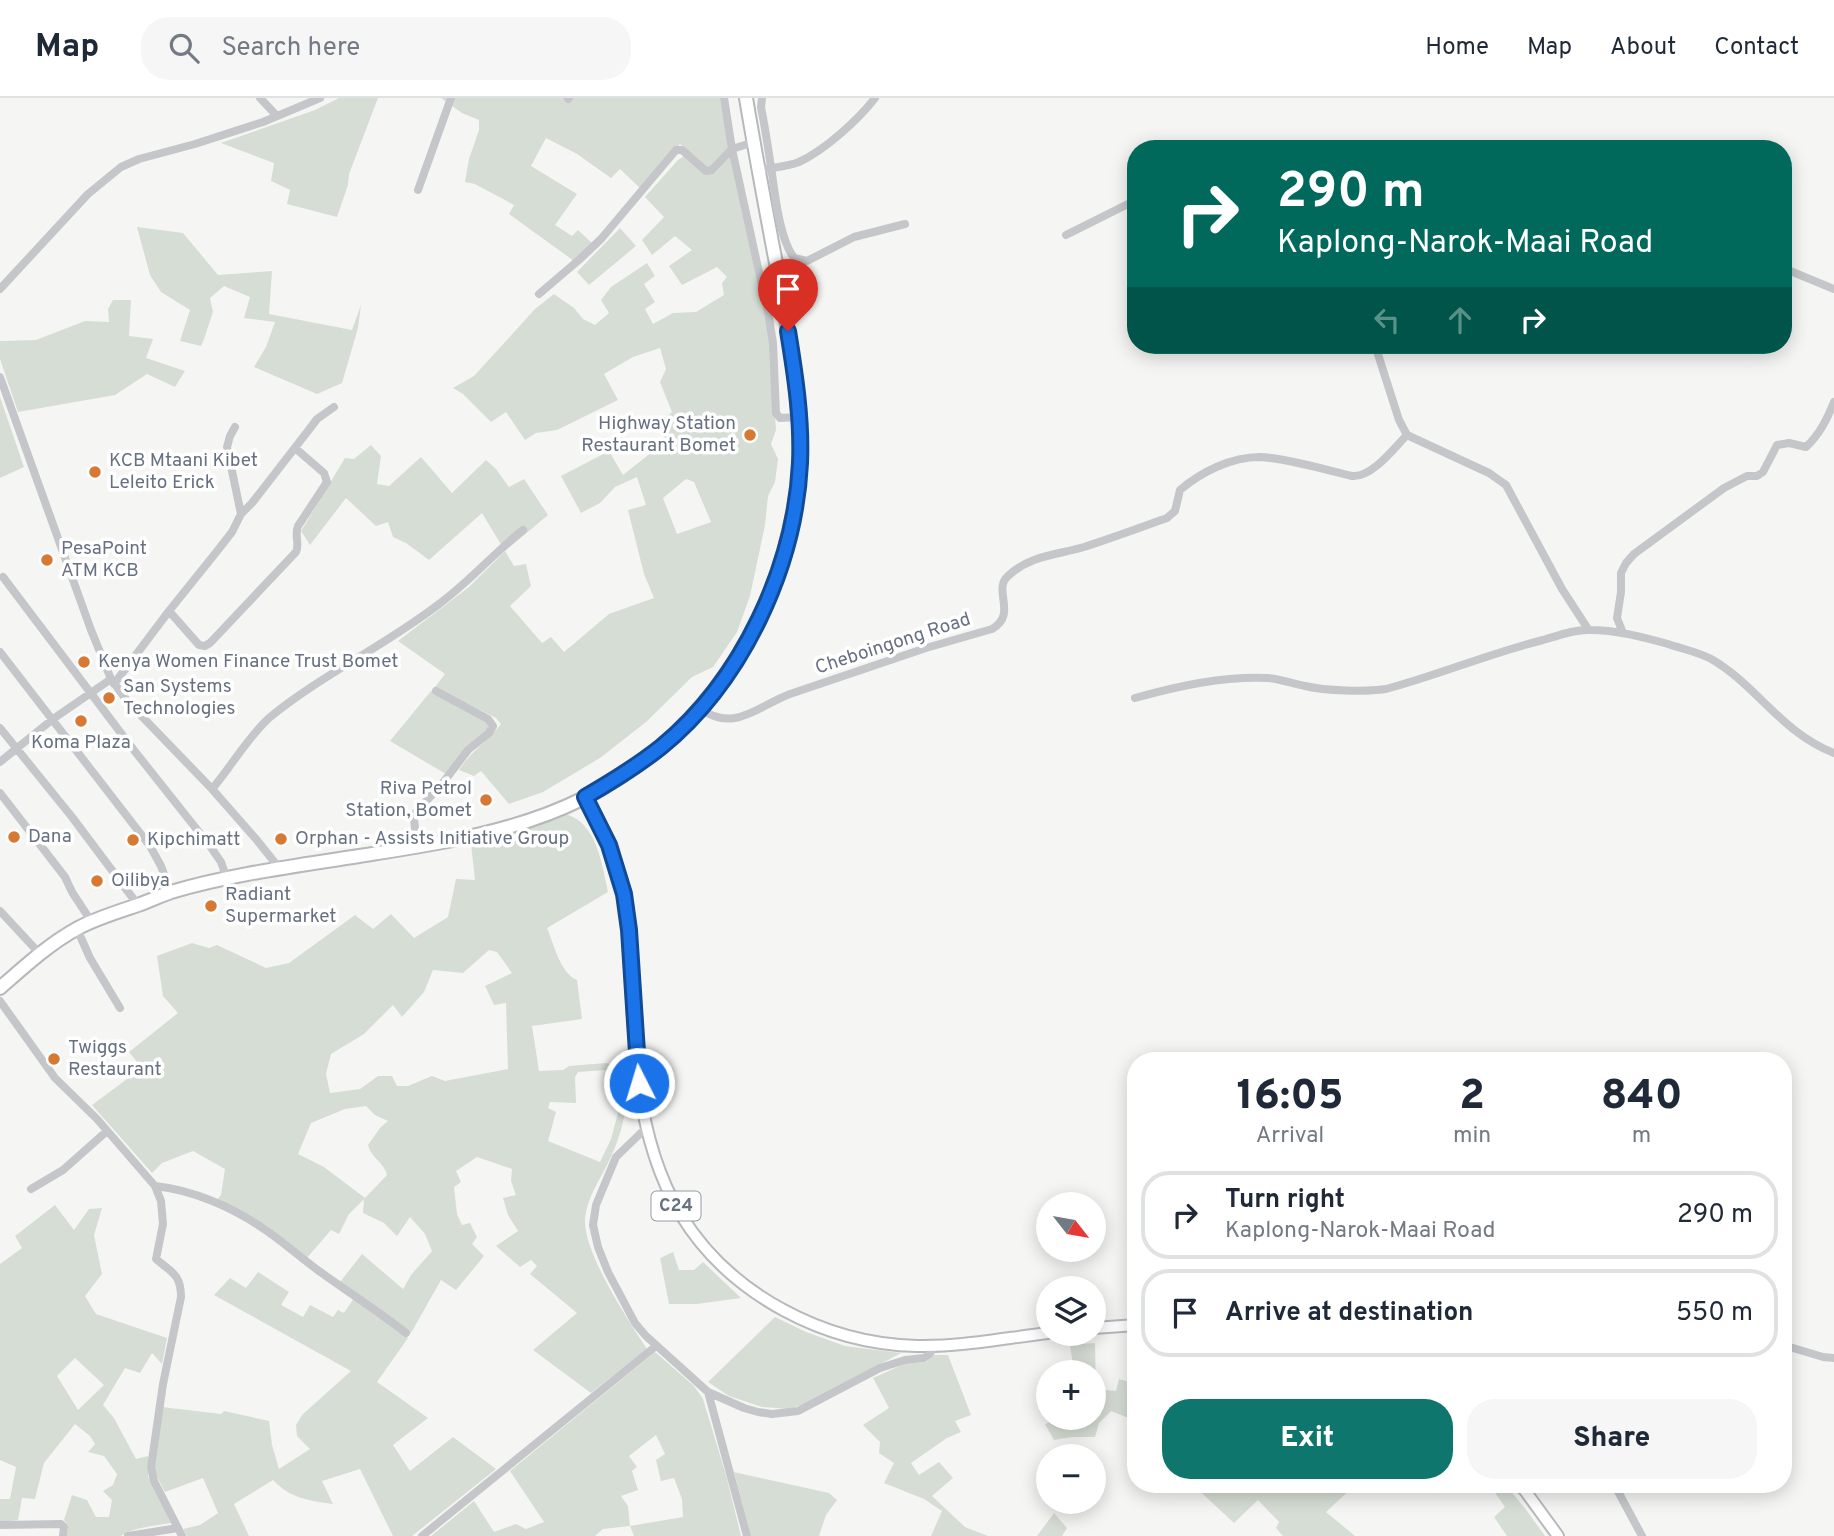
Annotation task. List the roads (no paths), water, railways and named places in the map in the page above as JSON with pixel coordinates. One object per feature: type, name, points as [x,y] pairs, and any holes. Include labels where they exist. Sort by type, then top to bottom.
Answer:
[{"type":"highway","points":[[0,988],[40,954],[91,921],[171,892],[280,869],[491,832],[568,806],[626,773],[662,747],[701,709],[752,634],[769,597],[786,548],[798,486],[800,450],[793,361],[765,169],[754,142],[746,98]]},
{"type":"main road","name":"C24","points":[[585,797],[609,845],[624,894],[629,930],[639,1083],[646,1127],[656,1160],[682,1216],[713,1257],[734,1276],[787,1311],[851,1338],[917,1346],[1036,1335]]},
{"type":"main road","points":[[1106,1327],[1127,1326]]},
{"type":"main road","points":[[1526,1493],[1558,1536]]},
{"type":"street","points":[[260,98],[277,116]]},
{"type":"street","points":[[0,289],[88,194],[121,167],[139,159],[263,122],[320,98]]},
{"type":"street","points":[[418,190],[451,98]]},
{"type":"street","points":[[724,98],[732,149],[766,300],[773,342],[778,416],[798,417]]},
{"type":"street","points":[[762,98],[765,169],[789,251],[794,258],[807,261],[854,236],[905,224]]},
{"type":"street","points":[[765,169],[797,162],[813,154],[855,121],[875,98]]},
{"type":"street","points":[[539,294],[601,239],[676,150],[682,149],[706,171],[712,170],[732,149],[754,142]]},
{"type":"street","points":[[1066,234],[1127,204]]},
{"type":"street","points":[[1792,272],[1834,289]]},
{"type":"street","points":[[1378,354],[1399,420],[1407,435],[1489,473],[1506,485],[1562,589],[1588,629]]},
{"type":"street","points":[[774,364],[793,361]]},
{"type":"street","points":[[0,377],[112,681],[128,702],[212,789],[280,869]]},
{"type":"street","points":[[1623,633],[1617,618],[1621,573],[1634,554],[1724,488],[1747,476],[1757,476],[1763,472],[1777,445],[1789,443],[1806,447],[1826,421],[1834,402]]},
{"type":"street","points":[[0,762],[53,719],[112,681],[218,550],[232,532],[241,514],[317,419],[334,407]]},
{"type":"street","points":[[235,427],[228,447],[241,514]]},
{"type":"street","name":"Cheboingong Road","points":[[701,709],[716,718],[743,717],[790,694],[926,648],[992,629],[1000,623],[1004,615],[1002,588],[1007,576],[1039,557],[1087,546],[1167,518],[1175,511],[1180,489],[1204,472],[1240,460],[1263,457],[1362,476],[1371,471],[1407,435]]},
{"type":"street","points":[[169,611],[196,642],[205,646],[296,552],[298,526],[327,482],[324,473],[295,448]]},
{"type":"street","points":[[212,789],[267,720],[438,605],[523,530]]},
{"type":"street","points":[[3,577],[210,846],[228,879]]},
{"type":"street","points":[[1135,698],[1204,681],[1234,679],[1270,678],[1307,687],[1373,691],[1515,647],[1588,629],[1623,633],[1661,642],[1712,659],[1796,733],[1834,753]]},
{"type":"street","points":[[0,652],[150,846],[171,892]]},
{"type":"street","points":[[417,846],[414,818],[416,812],[468,750],[489,733],[493,726],[488,719],[436,691]]},
{"type":"street","points":[[0,728],[112,868],[138,905]]},
{"type":"street","points":[[0,793],[65,877],[91,921]]},
{"type":"street","points":[[0,911],[40,954]]},
{"type":"street","points":[[77,929],[90,958],[120,1008]]},
{"type":"street","points":[[0,1001],[55,1078],[107,1131],[155,1186],[161,1201],[163,1224],[156,1259],[175,1274],[181,1297],[163,1384],[151,1468],[154,1481],[180,1532],[128,1536]]},
{"type":"street","points":[[646,1127],[616,1157],[596,1205],[593,1225],[598,1247],[635,1322],[656,1346],[708,1392],[758,1412],[772,1414],[798,1411],[880,1368],[905,1360],[924,1358],[930,1354],[934,1345]]},
{"type":"street","points":[[31,1189],[63,1170],[107,1131]]},
{"type":"street","points":[[155,1186],[188,1192],[242,1215],[406,1333]]},
{"type":"street","points":[[422,1536],[656,1346]]},
{"type":"street","points":[[1792,1348],[1834,1359]]},
{"type":"street","points":[[708,1392],[747,1536]]},
{"type":"street","points":[[1619,1493],[1642,1536]]},
{"type":"street","points":[[0,1525],[61,1524],[64,1527],[63,1536]]},
{"type":"place","name":"Highway Station Restaurant Bomet","points":[[750,435]]},
{"type":"place","name":"KCB Mtaani Kibet Leleito Erick","points":[[95,472]]},
{"type":"place","name":"PesaPoint ATM KCB","points":[[47,560]]},
{"type":"place","name":"Kenya Women Finance Trust Bomet","points":[[84,662]]},
{"type":"place","name":"San Systems Technologies","points":[[109,698]]},
{"type":"place","name":"Koma Plaza","points":[[81,721]]},
{"type":"place","name":"Riva Petrol Station, Bomet","points":[[486,800]]},
{"type":"place","name":"Dana","points":[[14,837]]},
{"type":"place","name":"Orphan - Assists Initiative Group","points":[[281,839]]},
{"type":"place","name":"Kipchimatt","points":[[133,840]]},
{"type":"place","name":"Oilibya","points":[[97,881]]},
{"type":"place","name":"Radiant Supermarket","points":[[211,906]]},
{"type":"place","name":"Twiggs Restaurant","points":[[54,1059]]}]
